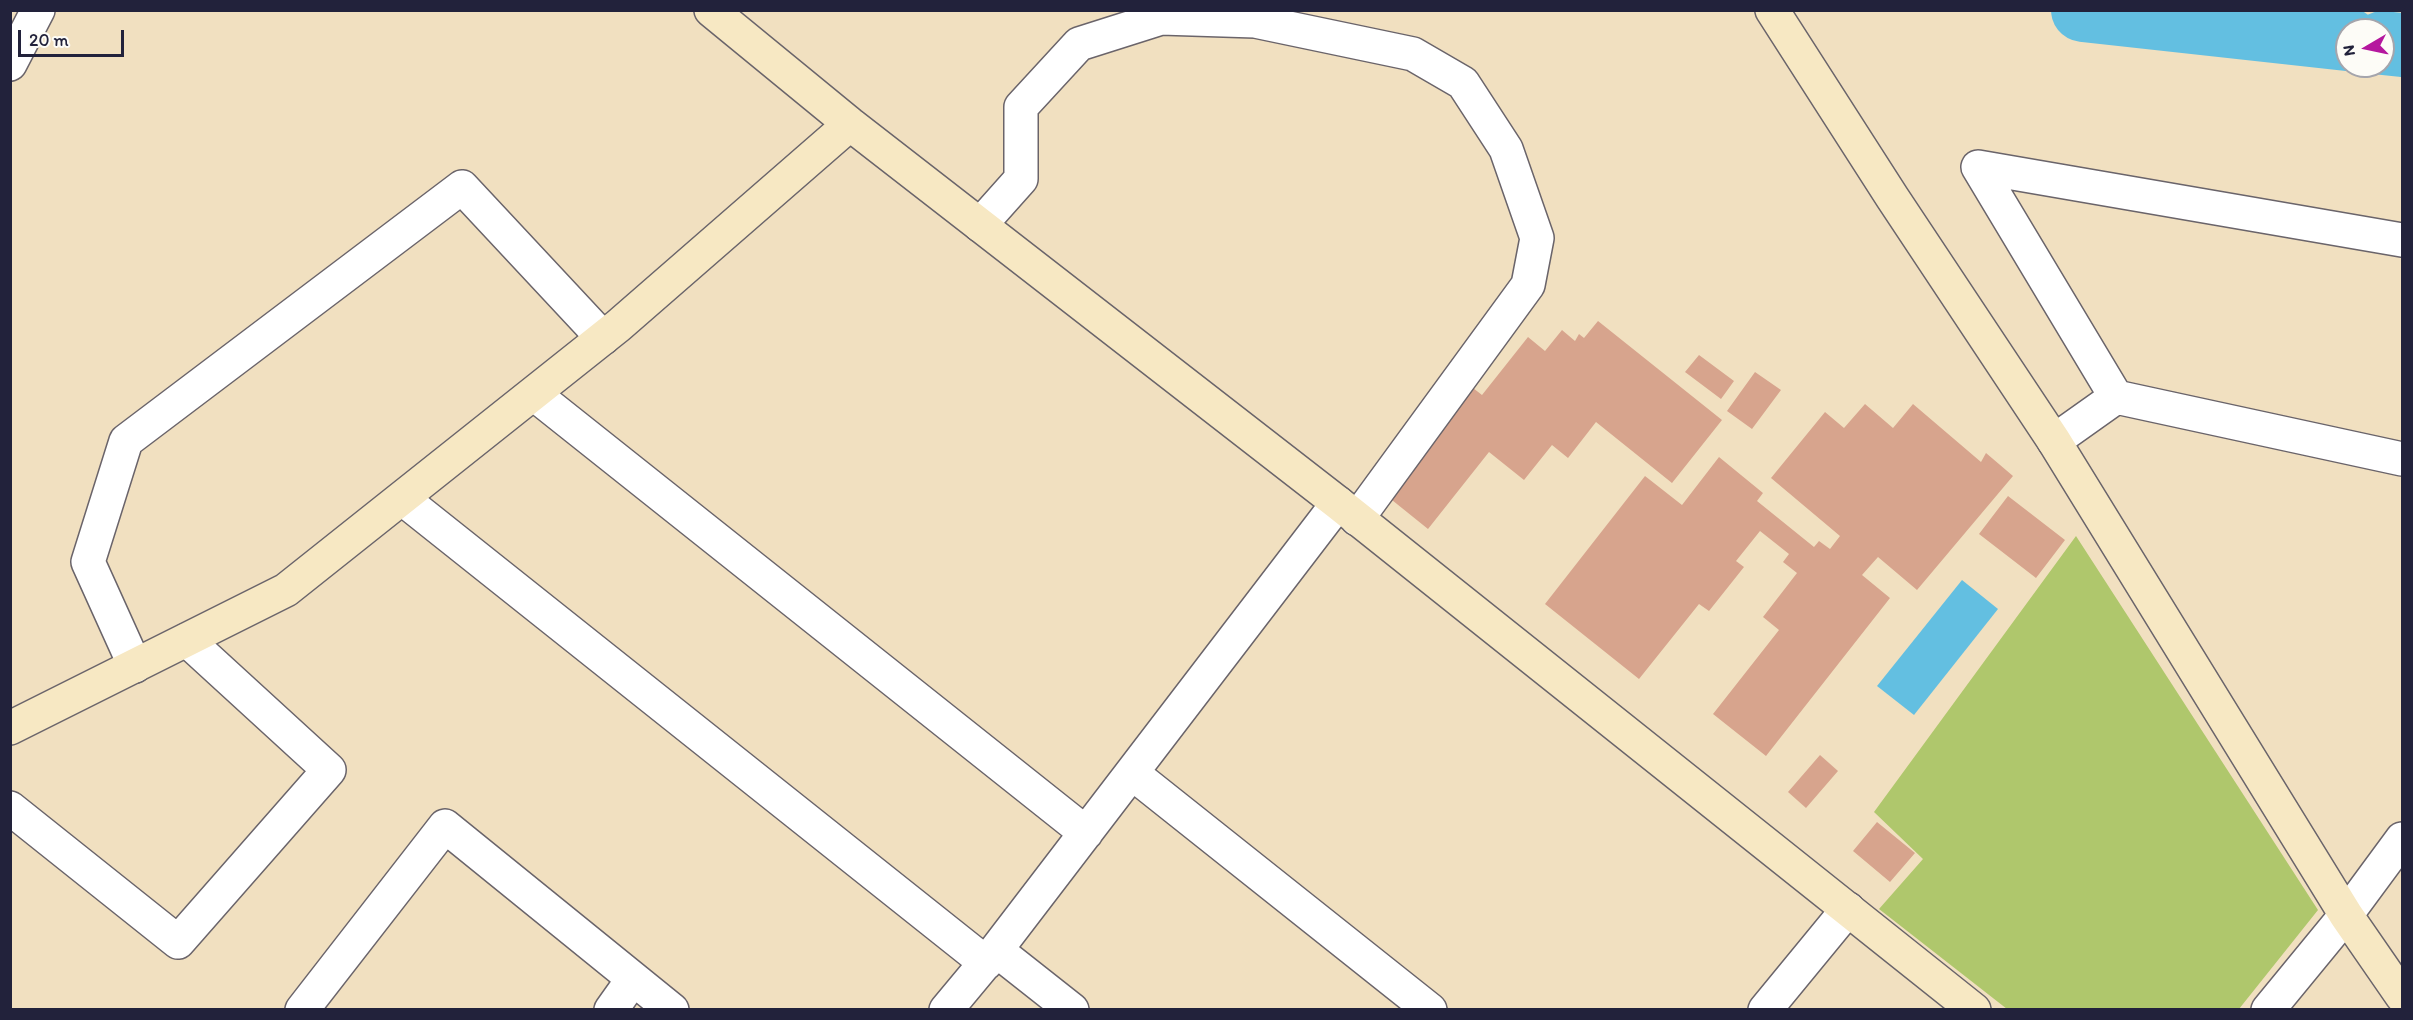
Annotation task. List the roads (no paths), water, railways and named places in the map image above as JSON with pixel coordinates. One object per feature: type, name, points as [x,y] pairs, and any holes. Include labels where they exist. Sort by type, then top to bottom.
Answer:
[{"type":"street","points":[[10,64],[38,10]]},
{"type":"street","points":[[711,10],[850,124],[1348,511],[1974,1010]]},
{"type":"street","points":[[1772,10],[1892,197],[2054,441],[2346,915],[2403,996]]},
{"type":"street","points":[[946,1010],[991,957],[1132,773],[1348,511],[1528,285],[1537,238],[1506,149],[1463,83],[1413,54],[1255,21],[1161,18],[1078,44],[1021,107],[1021,180],[980,225]]},
{"type":"street","points":[[10,728],[286,590],[603,338],[850,124]]},
{"type":"street","points":[[2403,240],[1978,167],[2116,397],[2403,459]]},
{"type":"street","points":[[135,666],[88,562],[126,441],[462,187],[603,338]]},
{"type":"street","points":[[534,394],[1086,833]]},
{"type":"street","points":[[2054,441],[2116,397]]},
{"type":"street","points":[[403,499],[991,957],[1072,1010]]},
{"type":"street","points":[[10,808],[178,942],[329,770],[187,640]]},
{"type":"street","points":[[1132,773],[1430,1010]]},
{"type":"street","points":[[302,1010],[445,826],[672,1010]]},
{"type":"street","points":[[2268,1010],[2346,915],[2403,839]]},
{"type":"street","points":[[1765,1010],[1848,909]]},
{"type":"street","points":[[611,1010],[633,979]]},
{"type":"water","points":[[1962,580],[1998,609],[1914,715],[1877,686]]},
{"type":"waterway","points":[[2083,10],[2335,38]]},
{"type":"waterway","points":[[2395,44],[2402,45]]}]
